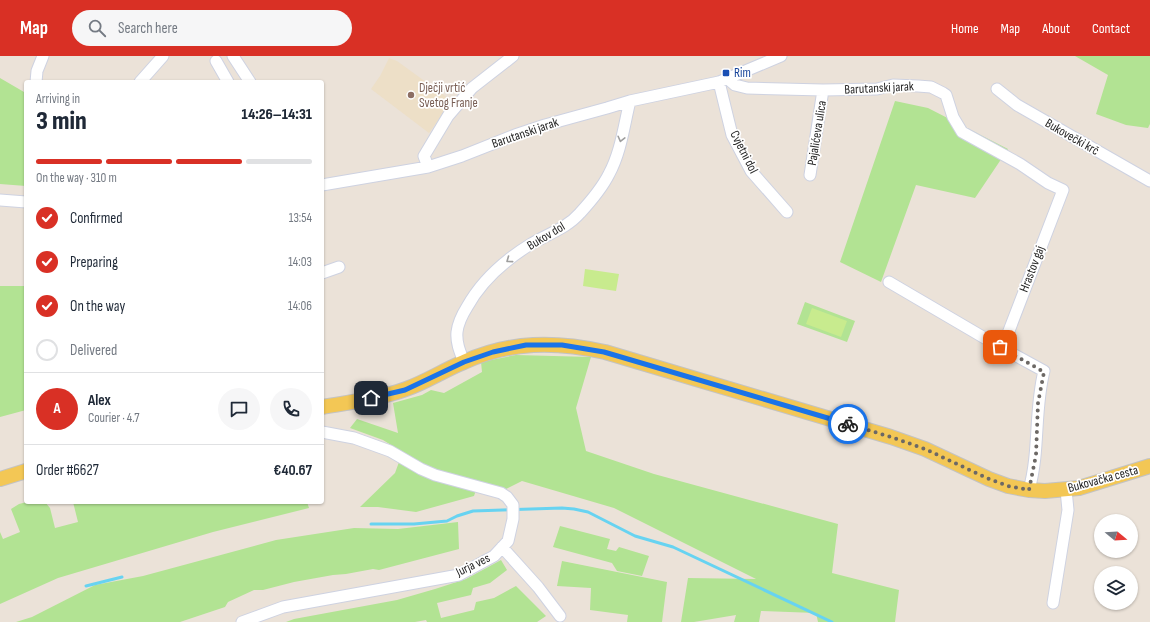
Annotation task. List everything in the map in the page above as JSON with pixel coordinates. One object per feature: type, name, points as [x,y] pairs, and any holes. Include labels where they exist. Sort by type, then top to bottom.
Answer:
[{"type":"main road","name":"Bukovačka cesta","points":[[324,407],[405,390],[464,362],[508,348],[536,344],[573,346],[600,351],[891,437],[925,449],[989,479],[1008,486],[1029,490],[1066,490],[1079,488],[1150,466]]},
{"type":"main road","points":[[0,479],[24,472]]},
{"type":"street","points":[[36,80],[37,71],[43,56]]},
{"type":"street","points":[[142,80],[163,56]]},
{"type":"street","points":[[233,56],[249,80]]},
{"type":"street","points":[[428,167],[424,156],[448,116],[472,88],[513,56]]},
{"type":"street","name":"Barutanski jarak","points":[[324,185],[428,167],[545,125],[630,101],[724,80],[781,56]]},
{"type":"street","points":[[216,61],[227,80]]},
{"type":"street","name":"Barutanski jarak","points":[[724,80],[747,88],[823,90],[876,89],[893,85],[931,87],[946,95],[953,118],[962,132],[1020,164],[1048,183],[1062,190]]},
{"type":"street","name":"Cvjetni dol","points":[[724,80],[732,135],[751,172],[787,212]]},
{"type":"street","name":"Bukovečki krč","points":[[997,89],[1017,105],[1150,181]]},
{"type":"street","name":"Pajalićeva ulica","points":[[810,175],[823,90]]},
{"type":"street","name":"Bukov dol","points":[[464,362],[459,350],[456,334],[460,320],[474,294],[497,269],[532,244],[562,227],[579,215],[601,189],[610,172],[619,146],[630,101]]},
{"type":"street","name":"Hrastov gaj","points":[[1002,349],[1062,190]]},
{"type":"street","points":[[0,200],[24,202]]},
{"type":"street","points":[[324,272],[339,267]]},
{"type":"street","points":[[889,282],[1044,372],[1038,403],[1036,455],[1029,490]]},
{"type":"street","name":"Jurja ves","points":[[242,622],[283,607],[459,575],[494,556],[508,541],[513,509],[507,497],[492,490],[436,475],[421,469],[390,451],[354,438],[324,432]]},
{"type":"street","points":[[1052,603],[1068,510],[1066,490]]},
{"type":"street","points":[[502,547],[538,587],[560,616]]},
{"type":"shaded area","name":"Dječji vrtić Svetog Franje","points":[[389,58],[397,61],[452,101],[429,133],[371,89],[380,76]]},
{"type":"green space","points":[[1075,56],[1150,56],[1150,124],[1148,128],[1126,125],[1096,114],[1108,75]]},
{"type":"green space","points":[[0,78],[24,92],[24,186],[0,184]]},
{"type":"green space","points":[[895,101],[928,108],[1008,149],[975,198],[916,185],[881,282],[840,262]]},
{"type":"green space","points":[[585,269],[619,274],[616,291],[583,286]]},
{"type":"green space","points":[[0,286],[24,286],[24,411],[0,417]]},
{"type":"green space","points":[[805,302],[855,321],[847,342],[797,324]]},
{"type":"green space","points":[[812,308],[847,321],[841,337],[806,324]]},
{"type":"green space","points":[[516,355],[591,357],[576,408],[586,451],[654,474],[838,524],[832,573],[899,590],[895,622],[818,622],[816,613],[761,611],[759,622],[734,622],[736,615],[694,622],[681,622],[688,578],[756,579],[614,508],[522,481],[506,489],[448,473],[425,466],[383,440],[350,428],[357,419],[398,433],[393,403],[422,395],[431,390],[444,393],[482,372],[481,362]]},
{"type":"green space","points":[[399,462],[476,490],[474,496],[416,512],[378,507],[360,507],[395,473]]},
{"type":"green space","points":[[24,503],[24,504],[47,504],[50,508],[55,528],[78,522],[74,504],[308,504],[309,508],[213,532],[58,578],[0,604],[0,532],[3,539],[20,532],[11,509]]},
{"type":"green space","points":[[458,522],[459,549],[379,570],[373,569],[333,575],[294,582],[263,590],[254,590],[228,602],[225,607],[180,622],[16,622],[32,617],[95,585],[143,576],[276,540],[354,528],[398,529]]},
{"type":"green space","points":[[560,526],[610,539],[607,549],[616,551],[619,547],[649,556],[642,576],[617,571],[612,563],[553,547]]},
{"type":"green space","points":[[501,560],[507,570],[490,583],[473,588],[471,595],[437,603],[441,618],[474,610],[476,602],[494,598],[516,586],[546,616],[537,622],[427,622],[426,620],[415,622],[286,622],[294,619],[397,600],[466,579]]},
{"type":"green space","points":[[562,561],[667,582],[662,622],[627,622],[628,615],[590,610],[591,588],[557,586]]},
{"type":"waterway","points":[[371,524],[414,524],[447,521],[473,511],[562,508],[574,509],[588,512],[635,536],[673,547],[832,622]]},
{"type":"waterway","points":[[86,586],[122,577]]},
{"type":"way so far","points":[[848,424],[925,449],[989,479],[1008,486],[1029,490],[1036,455],[1037,412],[1040,387],[1044,372],[1000,347]]},
{"type":"place","name":"Rim","points":[[726,73]]},
{"type":"place","name":"Dječji vrtić Svetog Franje","points":[[411,95]]},
{"type":"route","points":[[371,398],[405,390],[464,362],[493,352],[516,346],[536,344],[562,345],[604,352],[848,424]]}]
